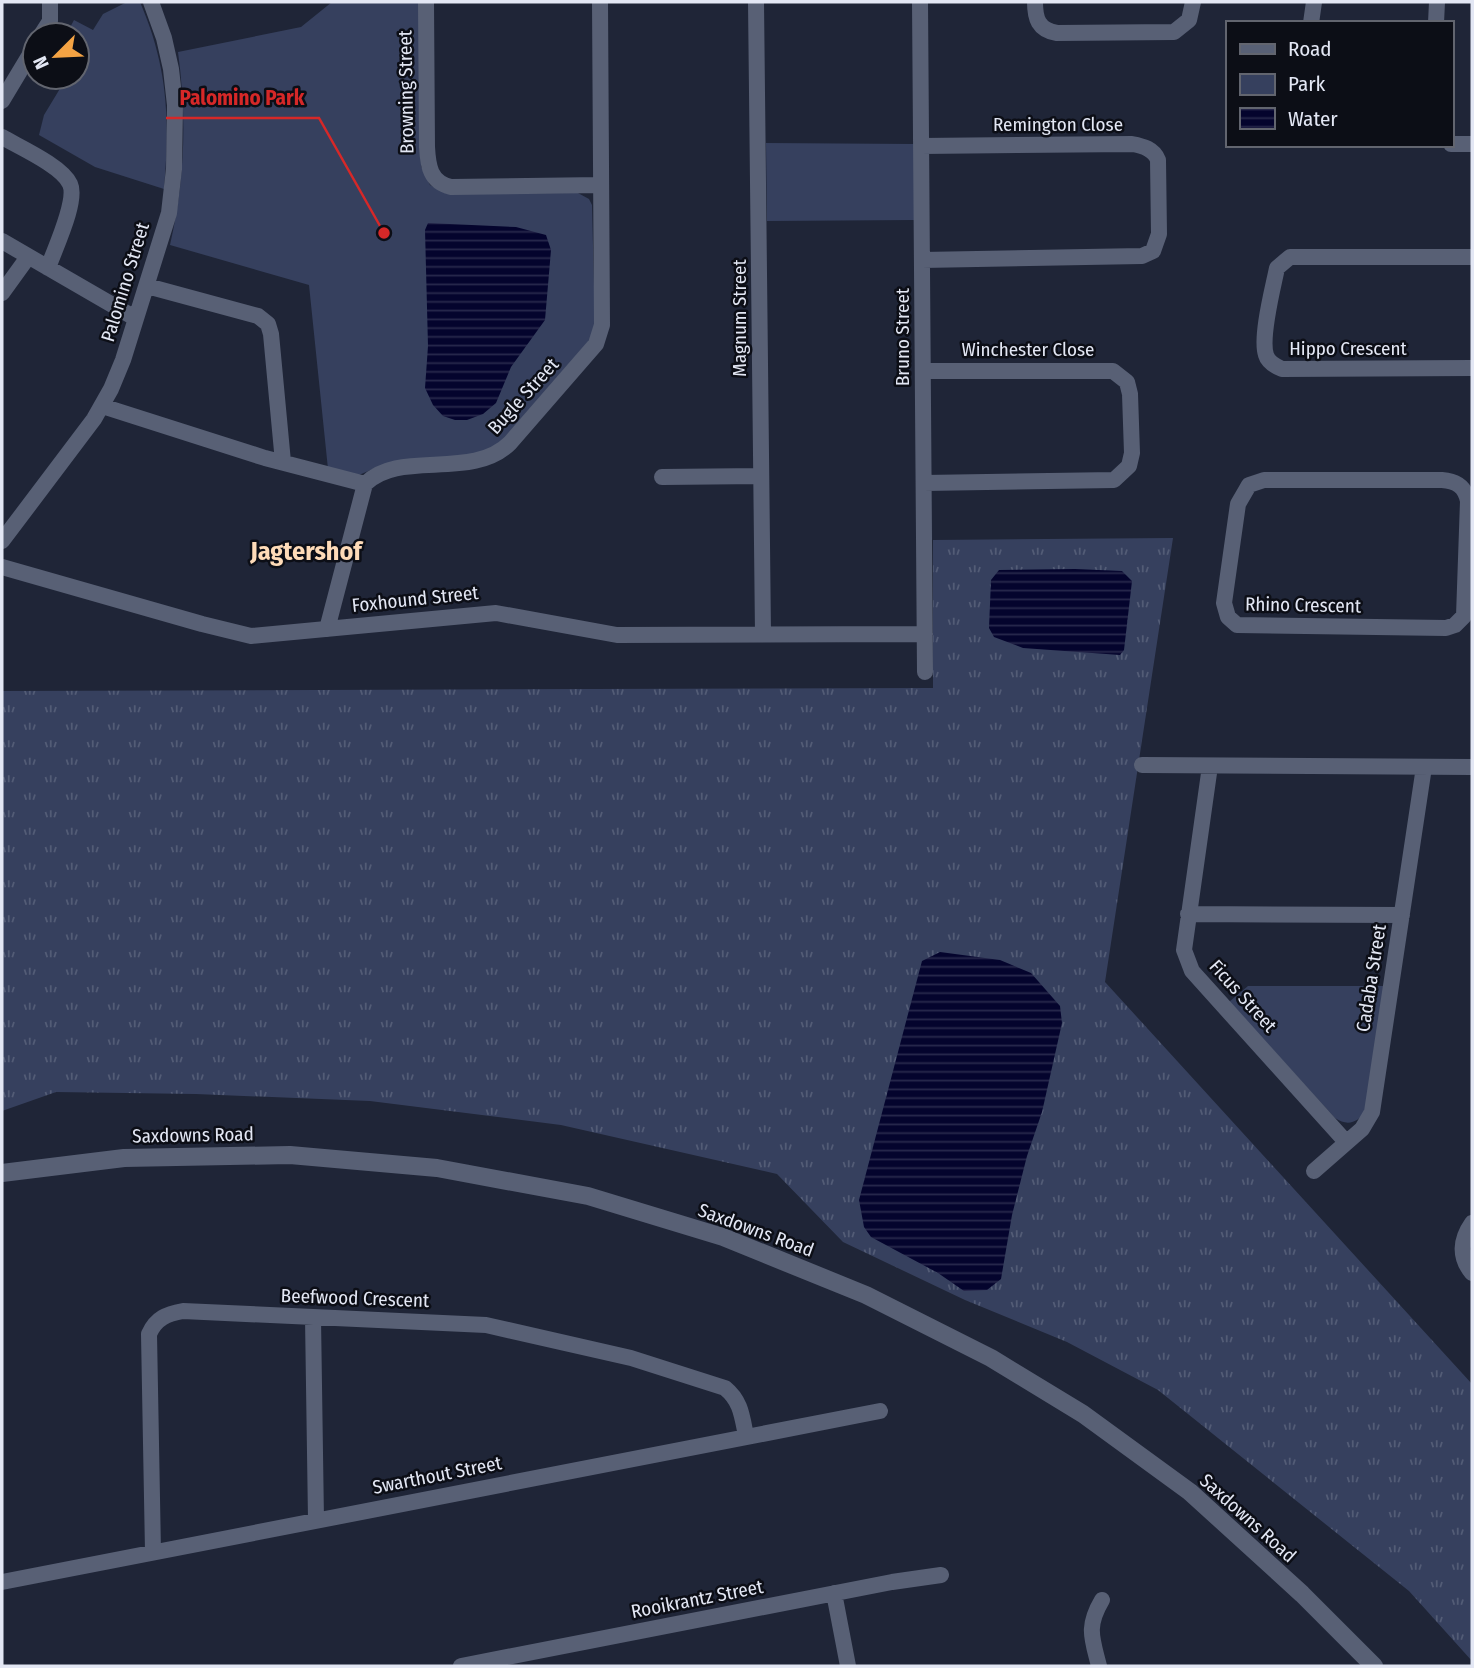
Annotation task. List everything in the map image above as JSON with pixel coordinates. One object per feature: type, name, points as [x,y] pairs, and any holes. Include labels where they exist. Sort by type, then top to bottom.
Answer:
[{"type":"street","points":[[50,2],[50,21]]},
{"type":"street","name":"Palomino Street","points":[[2,541],[102,407],[123,360],[169,213],[174,169],[175,105],[167,48],[150,2]]},
{"type":"street","name":"Browning Street","points":[[426,2],[427,147],[430,171],[437,181],[451,187],[601,185]]},
{"type":"street","name":"Bugle Street","points":[[365,485],[385,471],[480,460],[496,455],[510,443],[596,344],[602,325],[600,2]]},
{"type":"street","name":"Magnum Street","points":[[756,2],[763,634]]},
{"type":"street","name":"Bruno Street","points":[[920,2],[925,671]]},
{"type":"street","points":[[1035,2],[1038,22],[1046,31],[1057,33],[1174,32],[1189,20],[1193,2]]},
{"type":"street","points":[[1311,21],[1314,2]]},
{"type":"street","points":[[1436,21],[1437,2]]},
{"type":"street","points":[[2,101],[21,69]]},
{"type":"street","points":[[2,137],[56,169],[71,184],[72,198],[48,268]]},
{"type":"street","name":"Remington Close","points":[[921,146],[1132,144],[1146,147],[1158,160],[1159,234],[1153,251],[1142,256],[922,260]]},
{"type":"street","points":[[1453,144],[1472,144]]},
{"type":"street","points":[[2,241],[135,318]]},
{"type":"street","points":[[2,293],[28,257]]},
{"type":"street","name":"Hippo Crescent","points":[[1472,257],[1290,257],[1277,268],[1264,338],[1266,355],[1274,366],[1282,369],[1472,368]]},
{"type":"street","points":[[147,286],[258,316],[264,320],[271,334],[283,463]]},
{"type":"street","name":"Winchester Close","points":[[923,371],[1113,371],[1127,382],[1130,394],[1132,453],[1129,466],[1114,480],[923,483]]},
{"type":"street","points":[[102,407],[283,463],[365,485],[327,629]]},
{"type":"street","points":[[662,477],[761,476]]},
{"type":"street","name":"Rhino Crescent","points":[[1264,480],[1451,481],[1460,486],[1466,494],[1470,545],[1464,616],[1451,627],[1243,627],[1232,622],[1226,611],[1224,603],[1238,504],[1249,485],[1264,480]]},
{"type":"street","name":"Foxhound Street","points":[[2,567],[238,633],[265,635],[496,613],[617,635],[925,634]]},
{"type":"street","points":[[1142,765],[1472,767]]},
{"type":"street","name":"Ficus Street","points":[[1210,766],[1184,950],[1188,965],[1346,1142]]},
{"type":"street","name":"Cadaba Street","points":[[1314,1171],[1362,1129],[1372,1112],[1424,767]]},
{"type":"street","points":[[1188,914],[1402,915]]},
{"type":"street","name":"Saxdowns Road","points":[[2,1173],[124,1158],[290,1154],[437,1168],[574,1194],[723,1237],[866,1294],[991,1358],[1083,1413],[1190,1492],[1302,1594],[1374,1666]]},
{"type":"street","points":[[1472,1223],[1462,1245],[1464,1262],[1472,1273]]},
{"type":"street","name":"Beefwood Crescent","points":[[153,1552],[149,1334],[152,1325],[168,1314],[183,1311],[486,1325],[631,1358],[725,1388],[734,1396],[740,1407],[747,1436]]},
{"type":"street","points":[[313,1318],[316,1520]]},
{"type":"street","name":"Swarthout Street","points":[[2,1582],[880,1411]]},
{"type":"street","name":"Rooikrantz Street","points":[[461,1666],[834,1593],[941,1575]]},
{"type":"street","points":[[834,1593],[848,1666]]},
{"type":"street","points":[[1099,1666],[1092,1627],[1093,1615],[1102,1600]]},
{"type":"green space","points":[[127,2],[140,2],[149,26],[165,94],[167,139],[164,189],[95,167],[39,135],[44,115],[59,91],[91,91],[91,29],[93,30],[103,14]]},
{"type":"green space","points":[[332,2],[419,2],[421,166],[430,185],[447,194],[578,193],[589,199],[592,205],[595,327],[589,341],[503,440],[484,453],[380,466],[359,475],[328,469],[309,285],[170,245],[179,197],[183,149],[183,101],[178,52],[301,27]]},
{"type":"green space","points":[[766,143],[914,144],[914,220],[767,221]]},
{"type":"green space","points":[[1173,538],[1105,982],[1472,1384],[1472,1661],[1409,1591],[1158,1390],[1067,1342],[965,1300],[843,1242],[777,1174],[561,1125],[370,1101],[56,1092],[2,1111],[2,691],[933,688],[933,540]]},
{"type":"green space","points":[[1248,986],[1385,986],[1366,1111],[1360,1118],[1348,1123],[1335,1118],[1229,1002]]},
{"type":"water","points":[[428,223],[516,227],[546,235],[551,250],[545,320],[511,367],[496,403],[483,414],[467,420],[443,416],[433,405],[425,388],[428,346],[425,230]]},
{"type":"water","points":[[999,570],[1122,571],[1132,581],[1124,650],[1120,655],[1023,648],[994,637],[989,628],[991,580]]},
{"type":"water","points":[[940,952],[1000,960],[1031,973],[1060,1006],[1062,1023],[1042,1112],[1012,1215],[1001,1279],[987,1290],[964,1291],[938,1273],[871,1237],[864,1227],[859,1200],[922,961]]},
{"type":"place","name":"Palomino Park","points":[[384,233]]},
{"type":"district","name":"Jagtershof","points":[[306,551]]}]
